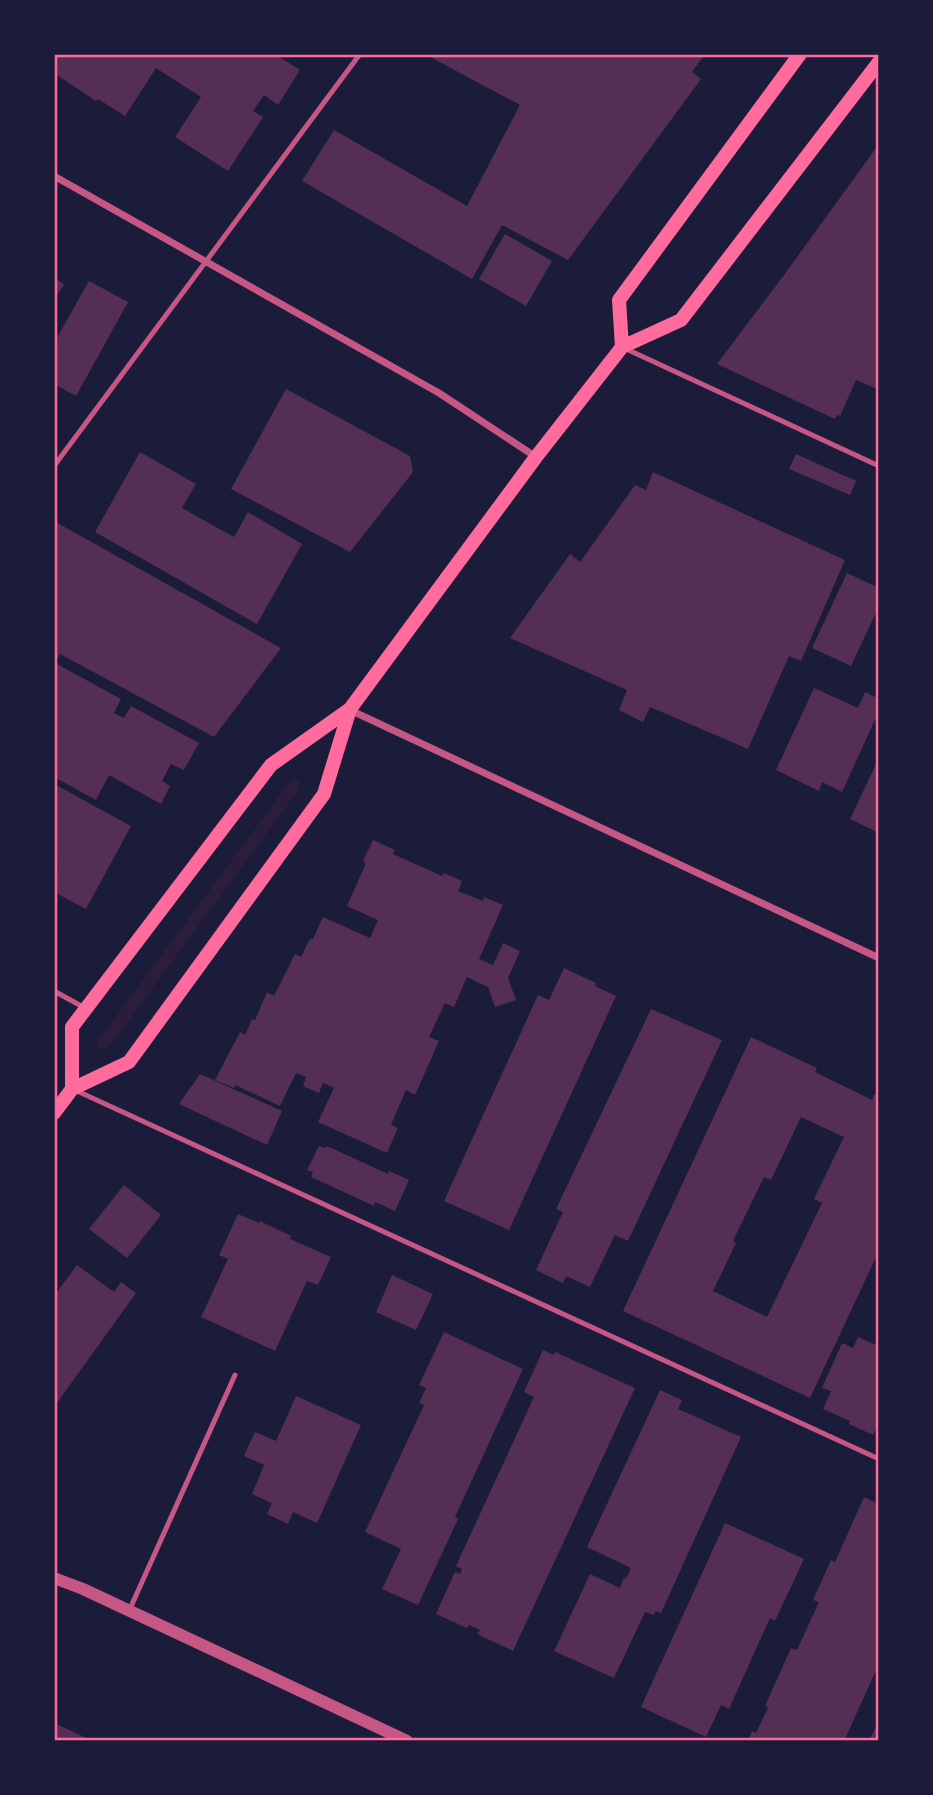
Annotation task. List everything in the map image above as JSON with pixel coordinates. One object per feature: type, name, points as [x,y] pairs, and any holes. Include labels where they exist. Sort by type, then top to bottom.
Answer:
[{"type":"main road","points":[[622,347],[619,300],[800,54]]},
{"type":"main road","points":[[72,1089],[72,1027],[271,765],[350,709],[536,457],[622,347],[681,320],[879,62]]},
{"type":"main road","points":[[54,1113],[72,1089],[129,1062],[146,1040],[324,794],[350,709]]},
{"type":"street","points":[[54,176],[439,393],[536,457]]},
{"type":"street","points":[[350,709],[879,958]]},
{"type":"street","points":[[54,1578],[83,1589],[407,1741]]},
{"type":"lane","points":[[54,467],[360,54]]},
{"type":"lane","points":[[622,347],[879,466]]},
{"type":"lane","points":[[54,991],[85,1008]]},
{"type":"lane","points":[[72,1089],[879,1459]]},
{"type":"lane","points":[[129,1611],[235,1375]]},
{"type":"shaded area","points":[[291,780],[298,780],[300,788],[108,1049],[100,1049],[97,1042]]},
{"type":"building","points":[[54,54],[275,54],[300,70],[278,105],[264,95],[253,111],[263,117],[228,171],[175,137],[201,97],[156,68],[125,116],[98,99],[96,101],[54,73]]},
{"type":"building","points":[[434,54],[705,54],[692,72],[701,79],[568,260],[502,225],[472,279],[302,181],[334,130],[467,206],[520,105],[432,58]]},
{"type":"building","points":[[879,144],[879,390],[856,380],[840,416],[837,415],[835,419],[717,364]]},
{"type":"building","points":[[505,234],[552,261],[526,306],[479,279]]},
{"type":"building","points":[[54,278],[64,284],[54,300]]},
{"type":"building","points":[[89,281],[128,302],[76,396],[54,384],[54,343]]},
{"type":"building","points":[[286,389],[410,456],[413,472],[350,552],[231,489]]},
{"type":"building","points":[[140,452],[196,484],[182,508],[234,537],[248,512],[302,544],[257,624],[95,532]]},
{"type":"building","points":[[796,454],[856,481],[850,495],[789,469]]},
{"type":"building","points":[[653,472],[845,560],[801,661],[789,656],[748,749],[650,707],[643,722],[619,710],[627,690],[510,638],[570,554],[580,562],[635,485],[646,490]]},
{"type":"building","points":[[54,521],[281,648],[214,737],[60,654],[55,663],[121,699],[114,713],[124,718],[131,706],[199,743],[184,770],[171,764],[162,781],[170,786],[161,804],[109,775],[96,800],[54,777]]},
{"type":"building","points":[[847,573],[879,588],[879,606],[851,666],[812,648]]},
{"type":"building","points":[[814,688],[858,708],[865,692],[879,699],[879,711],[842,792],[822,782],[819,791],[776,770]]},
{"type":"building","points":[[879,758],[879,833],[850,819]]},
{"type":"building","points":[[54,784],[131,826],[86,909],[54,892],[54,871],[58,864],[54,862]]},
{"type":"building","points":[[373,840],[395,850],[393,854],[442,876],[444,873],[462,881],[458,891],[483,901],[484,897],[503,905],[479,959],[493,965],[503,943],[520,951],[508,978],[516,1000],[495,1007],[488,987],[467,977],[454,1007],[445,1003],[429,1037],[439,1041],[415,1095],[406,1090],[391,1125],[398,1128],[387,1153],[318,1122],[334,1088],[323,1083],[319,1093],[303,1086],[306,1077],[296,1073],[280,1106],[235,1085],[234,1088],[215,1080],[240,1032],[245,1035],[267,992],[274,996],[295,954],[301,957],[323,917],[370,938],[378,920],[347,906]]},
{"type":"building","points":[[564,968],[616,996],[509,1230],[444,1201],[538,995],[549,1000]]},
{"type":"building","points":[[651,1009],[722,1040],[628,1241],[615,1235],[590,1287],[566,1276],[563,1283],[536,1270],[563,1212],[556,1209]]},
{"type":"building","points":[[751,1037],[817,1068],[815,1072],[872,1100],[874,1094],[879,1096],[879,1251],[810,1398],[623,1311]],"holes":[[[801,1117],[844,1137],[814,1199],[822,1203],[767,1317],[713,1291],[736,1243],[733,1241],[764,1177],[771,1180]]]},
{"type":"building","points":[[200,1074],[282,1111],[267,1145],[179,1104]]},
{"type":"building","points":[[319,1146],[327,1146],[388,1174],[389,1171],[409,1180],[395,1211],[375,1202],[374,1206],[311,1177],[313,1172],[307,1170]]},
{"type":"building","points":[[124,1185],[161,1215],[127,1258],[89,1229]]},
{"type":"building","points":[[238,1214],[259,1223],[260,1221],[291,1236],[290,1239],[331,1257],[318,1285],[307,1281],[275,1351],[201,1317],[228,1259],[219,1255]]},
{"type":"building","points":[[77,1265],[114,1292],[121,1282],[136,1293],[54,1407],[54,1296]]},
{"type":"building","points":[[392,1275],[433,1294],[416,1330],[376,1312]]},
{"type":"building","points":[[444,1332],[523,1369],[418,1605],[382,1589],[401,1549],[365,1532],[424,1405],[419,1403],[426,1388],[419,1385]]},
{"type":"building","points":[[858,1337],[879,1346],[879,1422],[873,1435],[823,1409],[831,1391],[822,1388],[842,1343],[853,1348]]},
{"type":"building","points":[[543,1350],[554,1355],[555,1352],[635,1388],[513,1651],[477,1634],[480,1630],[469,1625],[467,1628],[436,1614],[455,1572],[460,1574],[462,1569],[456,1566],[534,1397],[524,1392]]},
{"type":"building","points":[[660,1390],[682,1400],[678,1409],[741,1437],[661,1613],[656,1611],[654,1615],[645,1612],[614,1678],[554,1651],[590,1574],[620,1588],[631,1568],[587,1547]]},
{"type":"building","points":[[296,1396],[361,1425],[317,1523],[293,1512],[288,1524],[267,1514],[272,1503],[252,1494],[264,1465],[244,1456],[255,1432],[276,1441]]},
{"type":"building","points":[[864,1497],[879,1504],[879,1664],[844,1741],[748,1741],[752,1731],[756,1733],[768,1708],[765,1706],[791,1648],[797,1650],[819,1602],[813,1600],[831,1560],[835,1562]]},
{"type":"building","points":[[725,1523],[804,1559],[775,1621],[770,1618],[729,1709],[721,1705],[706,1737],[641,1707]]},
{"type":"building","points":[[879,1721],[879,1741],[869,1741]]},
{"type":"building","points":[[54,1723],[93,1741],[54,1741]]}]
